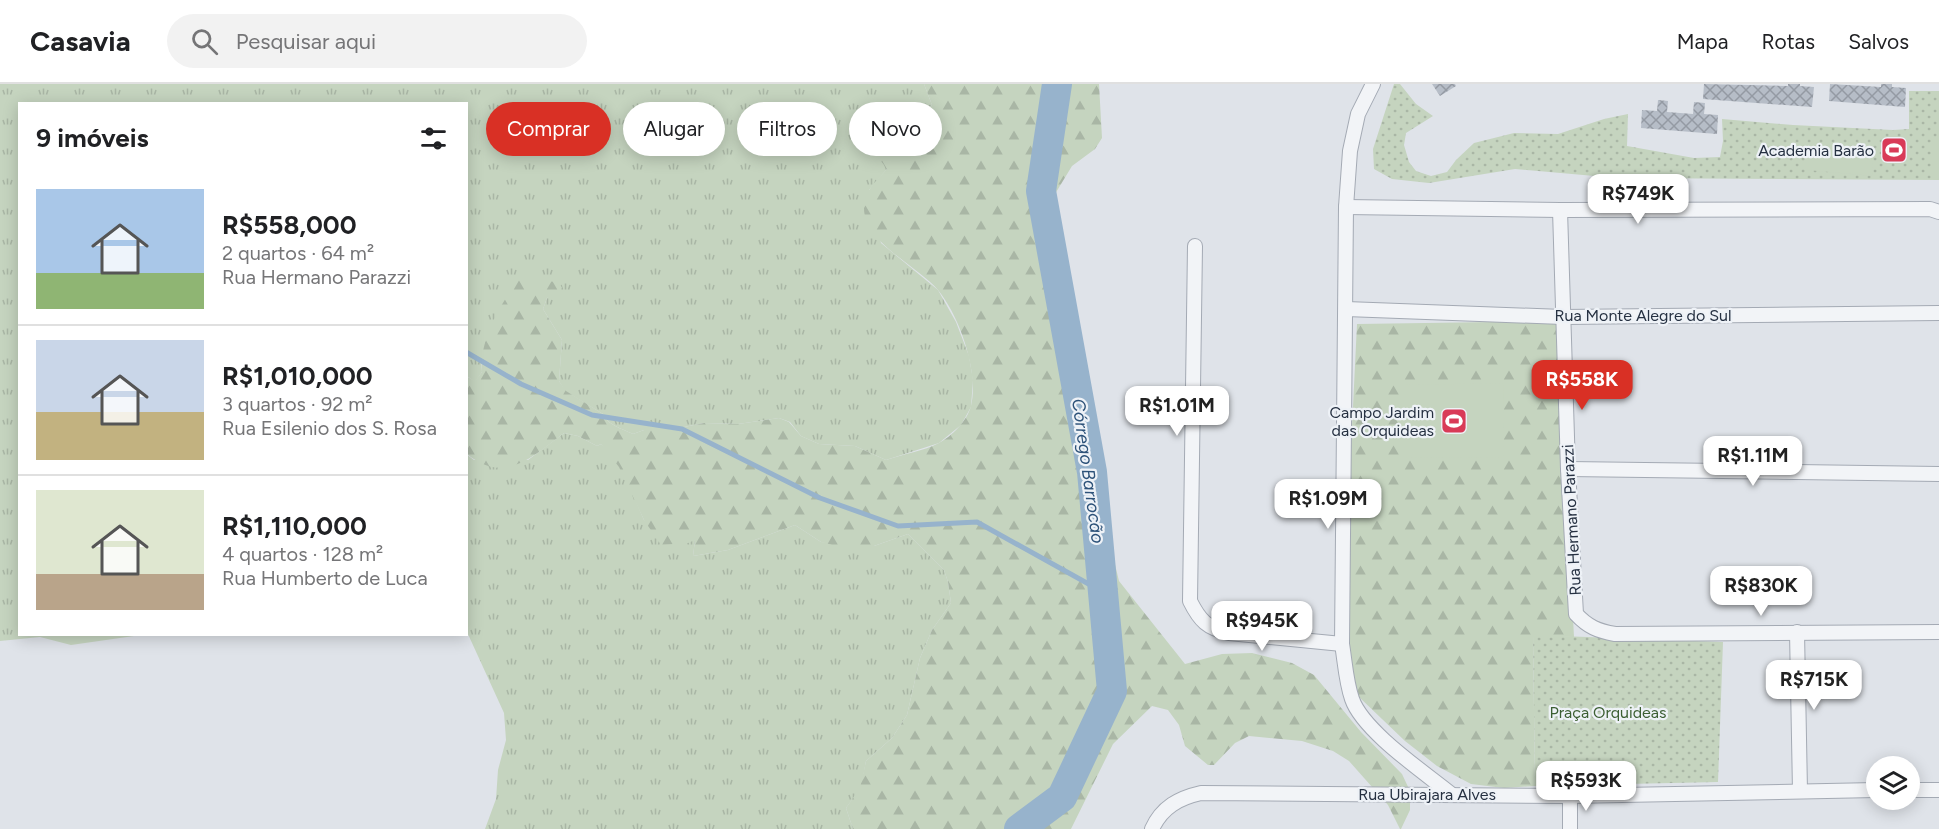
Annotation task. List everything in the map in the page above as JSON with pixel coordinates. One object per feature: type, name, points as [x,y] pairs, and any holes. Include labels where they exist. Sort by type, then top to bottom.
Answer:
[{"type":"street","points":[[1373,84],[1358,114],[1350,151],[1346,207],[1342,644],[1352,699],[1362,716],[1376,732],[1452,794]]},
{"type":"street","points":[[1346,207],[1934,211]]},
{"type":"street","name":"Rua Hermano Parazzi","points":[[1560,210],[1568,469],[1576,614],[1586,624],[1599,631],[1615,634],[1797,632]]},
{"type":"street","points":[[1195,246],[1190,601],[1199,618],[1213,629],[1229,633],[1342,644]]},
{"type":"street","name":"Rua Monte Alegre do Sul","points":[[1346,309],[1563,317],[1939,313]]},
{"type":"street","points":[[1568,469],[1939,474]]},
{"type":"street","points":[[1800,791],[1797,632],[1939,632]]},
{"type":"street","name":"Rua Ubirajara Alves","points":[[1152,829],[1162,812],[1173,803],[1186,796],[1201,793],[1570,796],[1866,790]]},
{"type":"street","points":[[1920,790],[1939,790]]},
{"type":"street","points":[[1570,796],[1570,829]]},
{"type":"green space","points":[[0,84],[924,84],[931,102],[849,102],[849,156],[883,156],[887,169],[869,190],[881,243],[938,290],[956,322],[969,356],[973,380],[971,407],[961,425],[939,443],[886,460],[855,446],[819,444],[801,436],[790,422],[779,418],[738,424],[704,423],[669,430],[644,430],[633,434],[612,424],[603,414],[565,391],[559,381],[562,340],[543,309],[547,298],[559,282],[481,360],[482,372],[475,382],[468,377],[468,102],[18,102],[18,636],[134,636],[71,645],[40,637],[0,641]]},
{"type":"green space","points":[[924,84],[1099,84],[1102,138],[1095,149],[1072,166],[1055,194],[1043,269],[1047,300],[1061,344],[1065,386],[1072,419],[1104,519],[1119,581],[1185,664],[1222,654],[1252,653],[1292,663],[1314,675],[1361,732],[1402,774],[1410,791],[1410,810],[1401,829],[1388,805],[1349,761],[1333,751],[1302,741],[1249,736],[1235,743],[1214,765],[1208,765],[1185,746],[1179,725],[1168,710],[1152,706],[1113,744],[1071,829],[853,829],[846,808],[860,788],[866,761],[892,738],[907,715],[920,658],[932,630],[951,603],[944,570],[908,534],[874,546],[837,546],[821,542],[795,525],[728,550],[693,556],[695,540],[688,543],[661,545],[644,520],[619,467],[601,444],[597,446],[578,436],[564,433],[541,451],[518,464],[506,467],[494,467],[481,463],[468,455],[468,377],[475,381],[482,372],[484,347],[492,323],[518,279],[559,282],[562,288],[547,298],[543,309],[562,340],[559,381],[566,391],[603,414],[612,424],[633,434],[644,430],[669,430],[704,423],[738,424],[779,418],[789,422],[801,436],[819,444],[855,446],[886,460],[927,448],[949,436],[958,428],[971,406],[973,392],[970,361],[954,315],[938,290],[882,243],[872,232],[866,220],[864,207],[866,196],[887,169],[881,161],[883,156],[942,156],[942,102],[931,102]]},
{"type":"green space","points":[[1394,84],[1400,84],[1416,104],[1433,116],[1406,133],[1404,145],[1409,162],[1416,171],[1431,176],[1447,172],[1474,143],[1514,133],[1558,134],[1628,114],[1627,146],[1694,158],[1720,157],[1723,141],[1722,119],[1793,125],[1909,129],[1909,91],[1939,91],[1939,180],[1617,178],[1515,169],[1429,183],[1392,179],[1374,169],[1373,149]]},
{"type":"green space","points":[[1932,139],[1939,139],[1939,176],[1932,176]]},
{"type":"green space","points":[[1807,146],[1871,146],[1873,176],[1807,170]]},
{"type":"green space","points":[[1558,321],[1574,637],[1533,636],[1535,786],[1504,788],[1471,784],[1437,766],[1405,741],[1359,697],[1342,633],[1357,324]]},
{"type":"green space","name":"Campo Jardim das Orquideas","points":[[1504,383],[1503,458],[1405,457],[1405,385]]},
{"type":"green space","points":[[564,433],[578,436],[597,446],[601,444],[615,459],[644,520],[695,540],[693,556],[728,550],[795,525],[821,542],[874,546],[908,534],[944,570],[951,603],[932,630],[920,658],[907,715],[892,738],[866,761],[861,788],[846,808],[853,829],[485,829],[496,799],[498,770],[506,740],[504,713],[468,634],[468,456],[474,460],[528,460]]},
{"type":"green space","name":"Praça Orquideas","points":[[1533,635],[1723,642],[1718,782],[1535,786]]},
{"type":"building","points":[[1432,84],[1455,84],[1456,86],[1440,96]]},
{"type":"building","points":[[1704,84],[1788,86],[1788,84],[1800,84],[1800,86],[1814,87],[1812,107],[1703,99]]},
{"type":"building","points":[[1830,84],[1881,87],[1881,84],[1892,84],[1892,87],[1906,88],[1905,107],[1829,101]]},
{"type":"building","points":[[1658,100],[1668,101],[1667,112],[1693,114],[1694,102],[1705,103],[1704,114],[1718,115],[1717,134],[1641,128],[1642,110],[1657,111]]},
{"type":"waterway","name":"Córrego Barrocão","points":[[1019,829],[1062,797],[1112,691],[1092,472],[1041,191],[1057,84]]},
{"type":"waterway","points":[[468,353],[521,384],[592,415],[682,429],[820,498],[898,526],[977,522],[1103,592]]},
{"type":"place","name":"Academia Barão","points":[[1894,150]]},
{"type":"place","name":"Campo Jardim das Orquideas","points":[[1454,421]]}]
